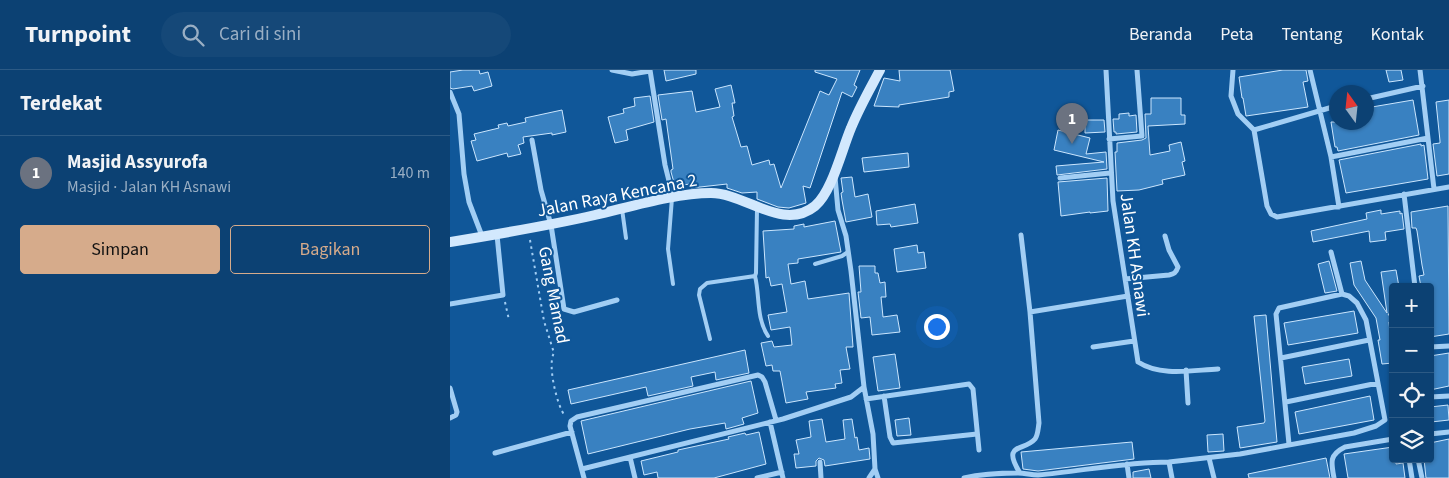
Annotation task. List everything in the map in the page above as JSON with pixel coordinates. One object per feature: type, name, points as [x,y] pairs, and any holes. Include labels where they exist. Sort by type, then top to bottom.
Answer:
[{"type":"street","points":[[612,70],[632,74],[650,70],[672,198]]},
{"type":"street","name":"Jalan Raya Kencana 2","points":[[450,242],[551,225],[698,194],[722,194],[766,211],[789,215],[807,211],[820,202],[835,172],[852,126],[880,70]]},
{"type":"street","name":"Jalan KH Asnawi","points":[[1106,70],[1110,173],[1138,362],[1144,366],[1163,370],[1218,368]]},
{"type":"street","points":[[1109,139],[1137,138],[1142,136],[1137,70]]},
{"type":"street","points":[[1232,70],[1231,96],[1238,114],[1254,130],[1267,206],[1271,214],[1277,217],[1434,189],[1449,190]]},
{"type":"street","points":[[1310,70],[1339,206]]},
{"type":"street","points":[[1420,70],[1434,189]]},
{"type":"street","points":[[1374,97],[1423,86]]},
{"type":"street","points":[[450,92],[459,114],[464,174],[469,202],[482,237]]},
{"type":"street","points":[[1254,130],[1329,108]]},
{"type":"street","points":[[1330,157],[1428,138]]},
{"type":"street","points":[[532,140],[541,190],[551,225],[564,309],[574,312],[617,300]]},
{"type":"street","points":[[835,172],[838,210],[846,236],[864,387],[873,434],[875,469],[878,478]]},
{"type":"street","points":[[1060,178],[1110,173]]},
{"type":"street","points":[[1404,194],[1415,283]]},
{"type":"street","points":[[450,304],[503,295],[497,235]]},
{"type":"street","points":[[1020,473],[1013,462],[1013,452],[1032,442],[1037,437],[1039,423],[1030,312],[1021,235]]},
{"type":"street","points":[[1125,279],[1169,275],[1176,272],[1178,267],[1164,236]]},
{"type":"street","points":[[1331,252],[1342,294]]},
{"type":"street","points":[[964,478],[1020,473],[1032,477],[1127,464],[1209,458],[1289,444],[1365,430],[1385,420],[1366,320],[1357,303],[1348,296],[1342,294],[1279,308],[1276,314],[1289,444]]},
{"type":"street","points":[[1030,312],[1128,296]]},
{"type":"street","points":[[1281,358],[1369,340]]},
{"type":"street","points":[[1093,347],[1134,341]]},
{"type":"street","points":[[1434,348],[1449,346]]},
{"type":"street","points":[[1186,370],[1188,403]]},
{"type":"street","points":[[584,478],[570,426],[571,421],[758,375],[765,382],[783,475],[757,478]]},
{"type":"street","points":[[1286,402],[1378,383]]},
{"type":"street","points":[[866,399],[969,384],[973,389],[979,450]]},
{"type":"street","points":[[582,469],[773,421],[851,397],[864,387]]},
{"type":"street","points":[[450,388],[457,412],[456,415],[450,418]]},
{"type":"street","points":[[884,396],[890,437],[893,443],[977,434]]},
{"type":"street","points":[[1434,397],[1449,396]]},
{"type":"street","points":[[495,453],[572,432]]},
{"type":"street","points":[[1434,434],[1449,432]]},
{"type":"street","points":[[1334,478],[1331,463],[1339,450],[1345,447],[1389,440]]},
{"type":"street","points":[[630,457],[635,478]]},
{"type":"street","points":[[1209,458],[1214,478]]},
{"type":"street","points":[[820,462],[821,478]]},
{"type":"street","points":[[1169,462],[1172,478]]},
{"type":"street","points":[[1410,463],[1412,478]]},
{"type":"street","points":[[1419,463],[1422,478]]},
{"type":"street","points":[[1127,464],[1129,478]]},
{"type":"street","points":[[869,478],[875,469]]},
{"type":"street","points":[[1077,472],[1079,478]]},
{"type":"lane","points":[[672,198],[668,249],[673,284]]},
{"type":"lane","points":[[757,207],[755,276],[762,327],[768,336]]},
{"type":"lane","points":[[622,209],[626,238]]},
{"type":"lane","points":[[816,264],[842,256],[848,252]]},
{"type":"lane","points":[[710,339],[699,295],[700,289],[707,283],[755,276]]},
{"type":"path","name":"Gang Mamad","points":[[528,229],[544,321],[554,352],[551,357],[551,363],[554,383],[562,412],[571,421]]},
{"type":"path","points":[[503,295],[510,320]]},
{"type":"building","points":[[479,70],[480,74],[488,72],[492,86],[474,91],[472,86],[450,88],[450,72]]},
{"type":"building","points":[[664,70],[696,70],[696,74],[666,81]]},
{"type":"building","points":[[815,70],[860,70],[854,85],[857,87],[852,97],[842,92],[810,188],[803,186],[806,203],[789,208],[778,207],[757,199],[757,192],[742,193],[727,188],[727,184],[691,188],[690,184],[675,186],[671,172],[673,169],[666,119],[662,120],[658,95],[692,91],[696,112],[720,107],[715,89],[731,85],[735,103],[732,103],[734,116],[732,117],[741,147],[747,146],[752,165],[769,160],[770,165],[774,164],[781,188],[820,91],[829,95],[837,79],[815,72]]},
{"type":"building","points":[[899,70],[950,70],[954,91],[949,92],[949,97],[899,105],[899,107],[874,106],[884,78],[900,81]]},
{"type":"building","points":[[1283,70],[1306,70],[1308,81],[1303,82],[1308,107],[1246,116],[1239,77]]},
{"type":"building","points":[[1386,70],[1401,70],[1403,80],[1389,82]]},
{"type":"building","points":[[650,96],[654,122],[626,130],[628,140],[615,143],[608,117],[624,113],[623,109],[635,106],[634,98]]},
{"type":"building","points":[[1151,98],[1181,98],[1181,115],[1185,115],[1185,124],[1148,126],[1150,155],[1170,151],[1169,145],[1181,142],[1185,161],[1182,162],[1185,175],[1162,180],[1163,184],[1139,190],[1117,191],[1115,152],[1117,152],[1117,143],[1146,138],[1145,114],[1151,114]]},
{"type":"building","points":[[1413,100],[1419,135],[1338,151],[1337,147],[1335,147],[1332,130],[1374,130],[1374,107]]},
{"type":"building","points":[[1449,100],[1449,174],[1437,176],[1433,144],[1440,143],[1436,102]]},
{"type":"building","points":[[562,110],[566,132],[523,137],[524,143],[518,145],[521,154],[508,157],[507,153],[477,161],[471,141],[476,140],[474,134],[499,128],[498,125],[507,123],[508,126],[526,122],[525,118]]},
{"type":"building","points":[[1129,113],[1129,116],[1136,115],[1137,132],[1116,134],[1114,132],[1113,119],[1119,119],[1119,114]]},
{"type":"building","points":[[1085,120],[1104,120],[1105,132],[1085,133]]},
{"type":"building","points":[[1058,130],[1090,138],[1086,154],[1106,152],[1107,169],[1057,175],[1056,166],[1104,162],[1054,150]]},
{"type":"building","points":[[1421,144],[1421,146],[1424,145],[1428,179],[1346,193],[1339,160]]},
{"type":"building","points":[[908,153],[909,167],[864,172],[862,158]]},
{"type":"building","points":[[852,177],[855,197],[868,194],[872,217],[846,222],[841,193],[843,192],[841,178]]},
{"type":"building","points":[[1107,178],[1108,211],[1061,216],[1058,182]]},
{"type":"building","points":[[915,204],[918,223],[891,227],[890,224],[877,225],[876,211]]},
{"type":"building","points":[[1448,206],[1449,334],[1434,336],[1434,283],[1420,283],[1419,276],[1424,275],[1417,231],[1416,228],[1412,228],[1411,212]]},
{"type":"building","points":[[1381,210],[1381,214],[1400,211],[1400,214],[1402,213],[1404,229],[1385,232],[1386,240],[1370,242],[1369,231],[1313,242],[1311,231],[1367,219],[1366,213]]},
{"type":"building","points":[[835,221],[841,252],[798,259],[798,263],[788,264],[791,284],[805,281],[808,299],[849,293],[853,347],[846,347],[850,369],[840,370],[842,383],[835,384],[836,388],[806,392],[808,399],[786,403],[780,371],[773,371],[772,365],[766,366],[761,343],[772,341],[774,347],[792,345],[790,327],[771,330],[768,315],[787,312],[782,284],[771,286],[769,277],[766,278],[763,231],[794,229],[794,226],[804,224],[804,227]]},
{"type":"building","points":[[917,245],[918,253],[924,252],[926,268],[897,272],[894,249]]},
{"type":"building","points":[[1329,261],[1337,291],[1325,293],[1318,264]]},
{"type":"building","points":[[1361,261],[1365,280],[1387,313],[1381,272],[1396,270],[1398,283],[1389,283],[1389,363],[1382,364],[1376,318],[1354,285],[1350,263]]},
{"type":"building","points":[[859,266],[875,266],[875,273],[878,273],[880,283],[885,282],[886,297],[881,297],[883,317],[897,315],[900,332],[872,335],[870,317],[861,318],[858,292],[861,292]]},
{"type":"building","points":[[1354,311],[1358,333],[1288,345],[1284,323]]},
{"type":"building","points":[[1266,315],[1277,442],[1240,448],[1237,427],[1264,423],[1265,421],[1254,316]]},
{"type":"building","points":[[745,350],[749,373],[716,380],[715,372],[691,377],[693,386],[648,396],[646,387],[571,404],[568,390]]},
{"type":"building","points":[[1449,353],[1449,386],[1434,389],[1434,355]]},
{"type":"building","points":[[895,354],[900,388],[878,391],[873,357]]},
{"type":"building","points":[[1349,359],[1352,376],[1305,384],[1302,367]]},
{"type":"building","points":[[751,381],[758,413],[742,418],[744,424],[726,429],[725,423],[690,429],[588,454],[581,421]]},
{"type":"building","points":[[1370,396],[1374,420],[1299,434],[1295,412]]},
{"type":"building","points":[[1448,405],[1449,420],[1434,422],[1434,407]]},
{"type":"building","points":[[909,418],[911,435],[897,436],[895,420]]},
{"type":"building","points":[[822,419],[826,442],[845,439],[843,420],[852,419],[859,450],[869,448],[870,459],[825,466],[824,460],[819,458],[816,461],[816,466],[796,468],[794,454],[799,454],[796,440],[811,437],[809,421]]},
{"type":"building","points":[[759,432],[766,464],[714,478],[658,478],[657,472],[644,475],[641,461],[678,452],[678,450],[729,439],[728,437]]},
{"type":"building","points":[[1223,434],[1224,451],[1208,452],[1207,435]]},
{"type":"building","points":[[1449,439],[1449,478],[1426,478],[1424,463],[1434,463],[1434,442]]},
{"type":"building","points":[[1132,442],[1134,459],[1038,471],[1023,469],[1021,452]]},
{"type":"building","points":[[1389,448],[1389,463],[1403,463],[1405,478],[1348,478],[1344,454]]},
{"type":"building","points":[[1326,458],[1330,478],[1249,478],[1248,474]]},
{"type":"building","points":[[1149,469],[1151,478],[1133,478],[1133,472]]},
{"type":"place","name":"Masjid Assyurofa","points":[[1072,144]]}]
